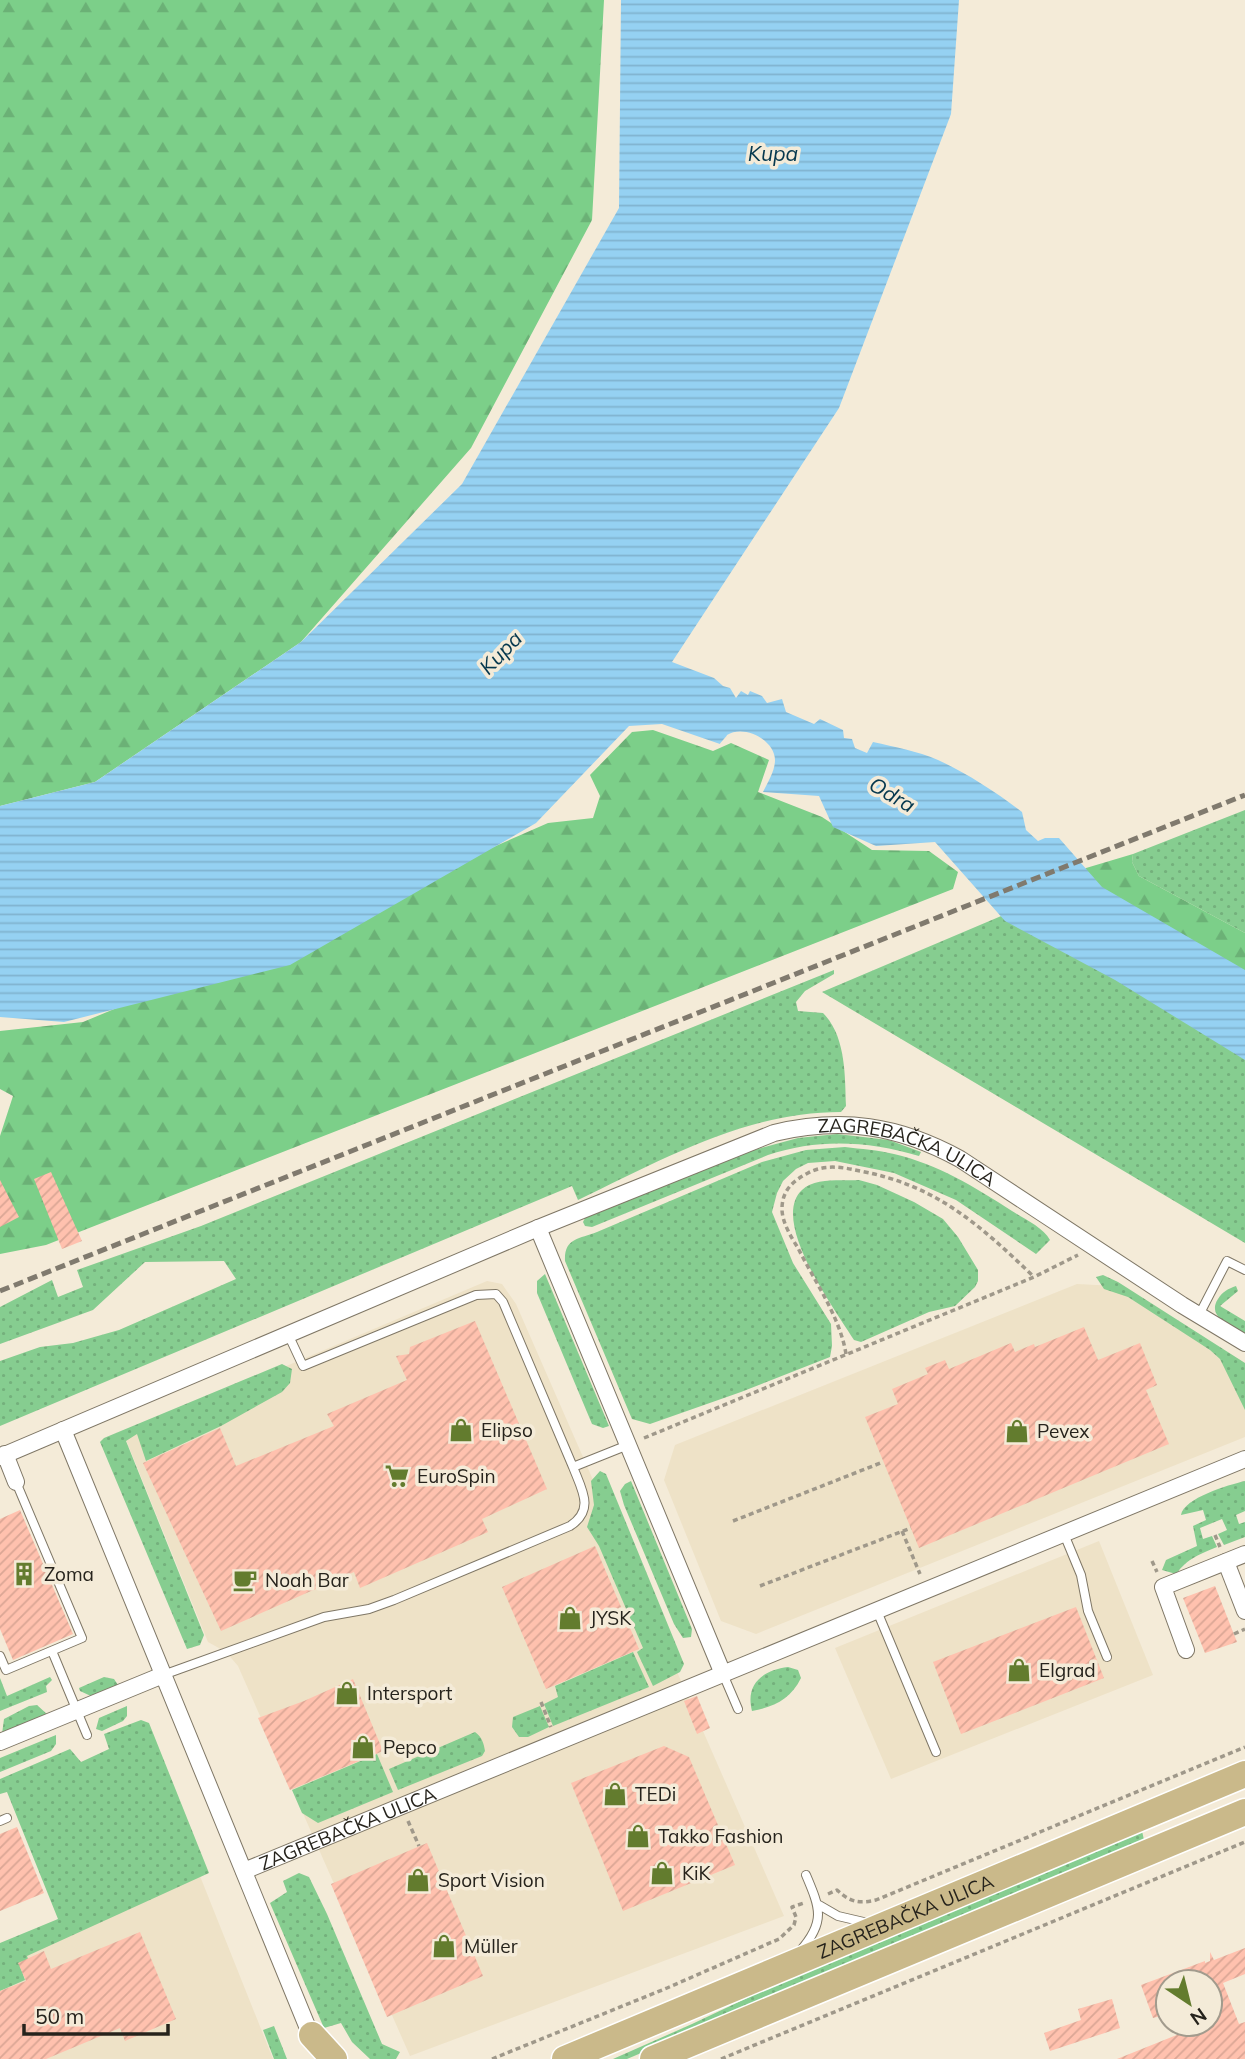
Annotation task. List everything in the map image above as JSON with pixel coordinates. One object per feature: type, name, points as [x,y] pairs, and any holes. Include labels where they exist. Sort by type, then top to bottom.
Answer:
[{"type":"main road","name":"ZAGREBAČKA ULICA","points":[[565,2059],[1245,1774]]},
{"type":"main road","name":"ZAGREBAČKA ULICA","points":[[653,2059],[1245,1812]]},
{"type":"main road","points":[[316,2047],[334,2059]]},
{"type":"street","name":"ZAGREBAČKA ULICA","points":[[3,1456],[538,1228],[774,1133],[804,1126],[852,1124],[884,1129],[947,1152],[1245,1343]]},
{"type":"street","points":[[538,1228],[723,1674]]},
{"type":"street","name":"ZAGREBAČKA ULICA","points":[[63,1430],[316,2047]]},
{"type":"street","points":[[3,1456],[16,1482]]},
{"type":"street","name":"ZAGREBAČKA ULICA","points":[[244,1871],[1245,1459]]},
{"type":"street","points":[[1186,1650],[1163,1587],[1245,1554]]},
{"type":"street","points":[[1226,1562],[1245,1611]]},
{"type":"street","points":[[0,1742],[163,1675]]},
{"type":"lane","points":[[1199,1315],[1227,1261],[1245,1270]]},
{"type":"lane","points":[[163,1675],[324,1617],[369,1609],[394,1600],[570,1527],[582,1516],[585,1503],[573,1467],[503,1301],[496,1294],[476,1295],[303,1366],[289,1335]]},
{"type":"lane","points":[[573,1467],[628,1445]]},
{"type":"lane","points":[[0,1656],[6,1670],[82,1638],[16,1482]]},
{"type":"lane","points":[[1064,1534],[1081,1575],[1088,1611],[1107,1657]]},
{"type":"lane","points":[[877,1611],[936,1752]]},
{"type":"lane","points":[[51,1651],[87,1735]]},
{"type":"lane","points":[[723,1674],[738,1709]]},
{"type":"lane","points":[[774,1971],[800,1952],[816,1930],[817,1902],[806,1875]]},
{"type":"lane","points":[[817,1902],[847,1919],[884,1925]]},
{"type":"path","points":[[846,1354],[837,1323],[787,1229],[782,1210],[784,1194],[791,1183],[816,1169],[834,1166],[891,1177],[928,1193],[965,1215],[1034,1277]]},
{"type":"path","points":[[628,1445],[1034,1277],[1092,1246]]},
{"type":"path","points":[[733,1521],[883,1462]]},
{"type":"path","points":[[760,1586],[911,1528]]},
{"type":"path","points":[[902,1531],[921,1576]]},
{"type":"path","points":[[1234,1634],[1245,1629]]},
{"type":"path","points":[[541,1702],[552,1733]]},
{"type":"path","points":[[492,2059],[779,1939],[794,1925],[796,1917],[792,1907],[817,1902],[837,1890],[852,1902],[876,1900],[1245,1747]]},
{"type":"path","points":[[408,1821],[419,1846]]},
{"type":"path","points":[[721,2059],[1245,1842]]},
{"type":"shaded area","points":[[487,1281],[502,1284],[516,1304],[784,1916],[410,2056],[238,1666],[226,1652],[208,1642],[124,1435]]},
{"type":"shaded area","points":[[1077,1284],[1116,1286],[1245,1363],[1245,1437],[756,1634],[721,1621],[664,1480],[675,1445]]},
{"type":"shaded area","points":[[1099,1541],[1153,1675],[891,1779],[835,1648]]},
{"type":"shaded area","points":[[200,1876],[273,2059],[0,2059],[0,1961]]},
{"type":"green space","points":[[0,0],[604,0],[592,220],[471,448],[301,642],[95,782],[0,806]]},
{"type":"green space","points":[[653,730],[713,751],[731,743],[769,760],[758,792],[822,817],[872,850],[929,851],[958,872],[953,889],[46,1245],[0,1254],[0,1136],[13,1096],[0,1089],[0,1031],[83,1022],[309,928],[548,823],[593,818],[600,796],[590,775],[632,732]]},
{"type":"green space","points":[[1245,810],[1245,933],[1139,876],[1132,862],[1133,854]]},
{"type":"green space","points":[[1133,854],[1132,862],[1139,876],[1245,933],[1245,972],[1108,898],[1076,871]]},
{"type":"green space","points":[[1013,911],[1245,1049],[1245,1243],[822,992]]},
{"type":"green space","points":[[834,970],[834,974],[805,991],[796,1002],[798,1011],[823,1013],[836,1033],[843,1057],[845,1082],[846,1106],[841,1112],[806,1114],[738,1129],[673,1155],[578,1200],[572,1186],[0,1426],[0,1361],[40,1347],[73,1343],[119,1330],[236,1279],[224,1261],[145,1262],[93,1310],[0,1344],[0,1307],[52,1280],[58,1297],[83,1287],[77,1270],[201,1226]]},
{"type":"green space","points":[[837,1134],[889,1140],[921,1152],[919,1156],[862,1145],[806,1146],[768,1155],[592,1227],[585,1226],[583,1222],[585,1218],[754,1150],[798,1138]]},
{"type":"green space","points":[[845,1147],[894,1154],[940,1170],[1033,1224],[1050,1240],[1036,1254],[956,1200],[894,1173],[835,1161],[808,1163],[796,1169],[783,1181],[772,1212],[793,1263],[831,1324],[830,1357],[650,1424],[632,1419],[565,1261],[565,1253],[570,1244],[574,1240],[762,1162],[806,1150]]},
{"type":"green space","points":[[859,1180],[914,1202],[943,1219],[958,1237],[978,1270],[975,1287],[955,1306],[929,1312],[861,1342],[854,1340],[821,1288],[799,1243],[794,1222],[794,1204],[807,1186],[829,1181]]},
{"type":"green space","points":[[545,1274],[609,1426],[603,1428],[592,1424],[537,1293],[537,1281]]},
{"type":"green space","points":[[1103,1275],[1245,1363],[1245,1410],[1220,1359],[1128,1297],[1104,1289],[1096,1277]]},
{"type":"green space","points":[[1236,1286],[1238,1291],[1220,1306],[1245,1321],[1245,1335],[1222,1320],[1215,1311],[1220,1296]]},
{"type":"green space","points":[[282,1364],[292,1369],[290,1383],[282,1392],[221,1426],[146,1461],[137,1434],[126,1441],[204,1635],[200,1645],[187,1649],[100,1442],[104,1438]]},
{"type":"green space","points":[[600,1471],[606,1474],[684,1664],[680,1672],[653,1686],[637,1652],[643,1648],[599,1546],[587,1527],[594,1505],[591,1481]]},
{"type":"green space","points":[[631,1481],[692,1629],[691,1637],[683,1638],[674,1624],[624,1505],[620,1491]]},
{"type":"green space","points":[[1245,1481],[1245,1511],[1236,1515],[1239,1524],[1245,1522],[1245,1537],[1224,1545],[1218,1534],[1227,1530],[1222,1519],[1200,1528],[1203,1539],[1212,1536],[1217,1547],[1190,1560],[1176,1574],[1162,1570],[1166,1560],[1197,1546],[1193,1526],[1206,1520],[1203,1510],[1181,1515],[1184,1509],[1208,1493]]},
{"type":"green space","points":[[633,1652],[649,1687],[553,1726],[544,1704],[558,1697],[555,1686]]},
{"type":"green space","points":[[788,1667],[798,1670],[801,1678],[797,1685],[787,1697],[775,1704],[752,1711],[751,1693],[758,1680],[771,1671]]},
{"type":"green space","points":[[50,1677],[52,1680],[46,1686],[47,1692],[0,1711],[0,1678],[7,1696]]},
{"type":"green space","points":[[104,1677],[114,1679],[118,1685],[93,1697],[80,1691],[79,1688]]},
{"type":"green space","points":[[37,1705],[48,1715],[2,1734],[4,1719],[29,1706]]},
{"type":"green space","points":[[127,1706],[127,1716],[123,1721],[102,1731],[96,1729],[99,1718]]},
{"type":"green space","points":[[540,1706],[549,1727],[528,1737],[519,1737],[512,1727],[513,1717]]},
{"type":"green space","points":[[141,1720],[149,1723],[209,1873],[27,1956],[29,1962],[20,1966],[25,1980],[0,1991],[0,1943],[58,1919],[7,1792],[0,1794],[0,1779],[70,1749],[81,1762],[109,1749],[104,1734]]},
{"type":"green space","points":[[475,1732],[484,1746],[482,1756],[398,1790],[389,1769]]},
{"type":"green space","points":[[56,1735],[56,1744],[51,1751],[0,1772],[0,1758]]},
{"type":"green space","points":[[377,1754],[393,1792],[318,1823],[302,1813],[292,1790]]},
{"type":"green space","points":[[1136,1831],[1142,1831],[1144,1840],[627,2059],[613,2059],[800,1973]]},
{"type":"green space","points":[[299,1873],[309,1877],[382,2044],[400,2052],[396,2059],[370,2059],[352,2042],[341,2023],[324,2028],[270,1903],[287,1892],[283,1881]]},
{"type":"green space","points":[[274,2026],[287,2059],[274,2059],[263,2030]]},
{"type":"water","name":"Kupa","points":[[621,0],[959,0],[951,114],[839,408],[672,662],[714,678],[730,688],[736,698],[741,691],[748,695],[750,691],[762,696],[767,703],[782,699],[786,712],[814,724],[820,719],[843,730],[844,738],[852,739],[855,748],[867,753],[873,742],[938,760],[1003,798],[1022,812],[1026,830],[1038,841],[1059,838],[1102,887],[1245,970],[1245,1060],[1115,980],[1005,921],[935,842],[876,846],[833,827],[819,796],[763,792],[773,772],[775,760],[774,753],[764,740],[742,731],[727,735],[720,744],[662,724],[629,726],[536,823],[290,965],[64,1022],[0,1017],[0,806],[95,782],[301,642],[462,484],[619,208]]},
{"type":"building","points":[[51,1172],[82,1241],[62,1249],[34,1179]]},
{"type":"building","points":[[0,1180],[19,1217],[0,1227]]},
{"type":"building","points":[[475,1321],[547,1489],[482,1519],[488,1532],[360,1588],[354,1572],[221,1631],[143,1463],[220,1428],[236,1466],[334,1426],[327,1414],[407,1380],[396,1356],[409,1354],[410,1347]]},
{"type":"building","name":"Pevex","points":[[1084,1327],[1098,1360],[1140,1343],[1157,1385],[1146,1390],[1169,1444],[919,1548],[865,1417],[898,1404],[892,1389],[928,1374],[925,1368],[945,1360],[949,1369],[1011,1343],[1015,1352],[1034,1344],[1035,1347]]},
{"type":"building","name":"Zoma","points":[[20,1510],[73,1634],[13,1660],[0,1629],[0,1519]]},
{"type":"building","name":"JYSK","points":[[595,1546],[639,1649],[546,1689],[502,1587]]},
{"type":"building","points":[[1215,1586],[1237,1642],[1205,1653],[1183,1598]]},
{"type":"building","name":"Elgrad","points":[[1076,1607],[1104,1678],[961,1734],[933,1662]]},
{"type":"building","points":[[353,1679],[383,1751],[290,1790],[258,1718]]},
{"type":"building","points":[[697,1696],[710,1728],[697,1734],[684,1701]]},
{"type":"building","points":[[664,1746],[689,1757],[735,1865],[623,1911],[571,1783]]},
{"type":"building","points":[[17,1827],[44,1893],[0,1911],[0,1834]]},
{"type":"building","points":[[427,1843],[483,1976],[387,2017],[331,1884]]},
{"type":"building","points":[[140,1932],[176,2019],[125,2041],[120,2028],[46,2059],[0,2059],[0,1991],[26,1981],[18,1963],[44,1951],[51,1969]]},
{"type":"building","points":[[1245,1948],[1245,1974],[1224,1983],[1224,1968],[1186,1968],[1210,1961],[1210,1952],[1214,1960]]},
{"type":"building","points":[[1154,1980],[1154,2018],[1153,2018],[1141,1985]]},
{"type":"building","points":[[1224,1986],[1239,2024],[1245,2022],[1245,2059],[1117,2059],[1169,2038],[1224,2038]]},
{"type":"building","points":[[1112,1999],[1120,2028],[1050,2051],[1044,2033],[1081,2020],[1078,2009]]},
{"type":"railway","points":[[0,1291],[1245,795]]},
{"type":"place","name":"Elipso","points":[[461,1430]]},
{"type":"place","name":"Pevex","points":[[1017,1431]]},
{"type":"place","name":"EuroSpin","points":[[397,1476]]},
{"type":"place","name":"Zoma","points":[[24,1574]]},
{"type":"place","name":"Noah Bar","points":[[245,1580]]},
{"type":"place","name":"JYSK","points":[[570,1618]]},
{"type":"place","name":"Elgrad","points":[[1019,1670]]},
{"type":"place","name":"Intersport","points":[[347,1693]]},
{"type":"place","name":"Pepco","points":[[363,1747]]},
{"type":"place","name":"TEDi","points":[[615,1794]]},
{"type":"place","name":"Takko Fashion","points":[[638,1836]]},
{"type":"place","name":"KiK","points":[[662,1873]]},
{"type":"place","name":"Sport Vision","points":[[418,1880]]},
{"type":"place","name":"Müller","points":[[444,1946]]},
{"type":"water label","name":"Odra","points":[[892,795]]}]
